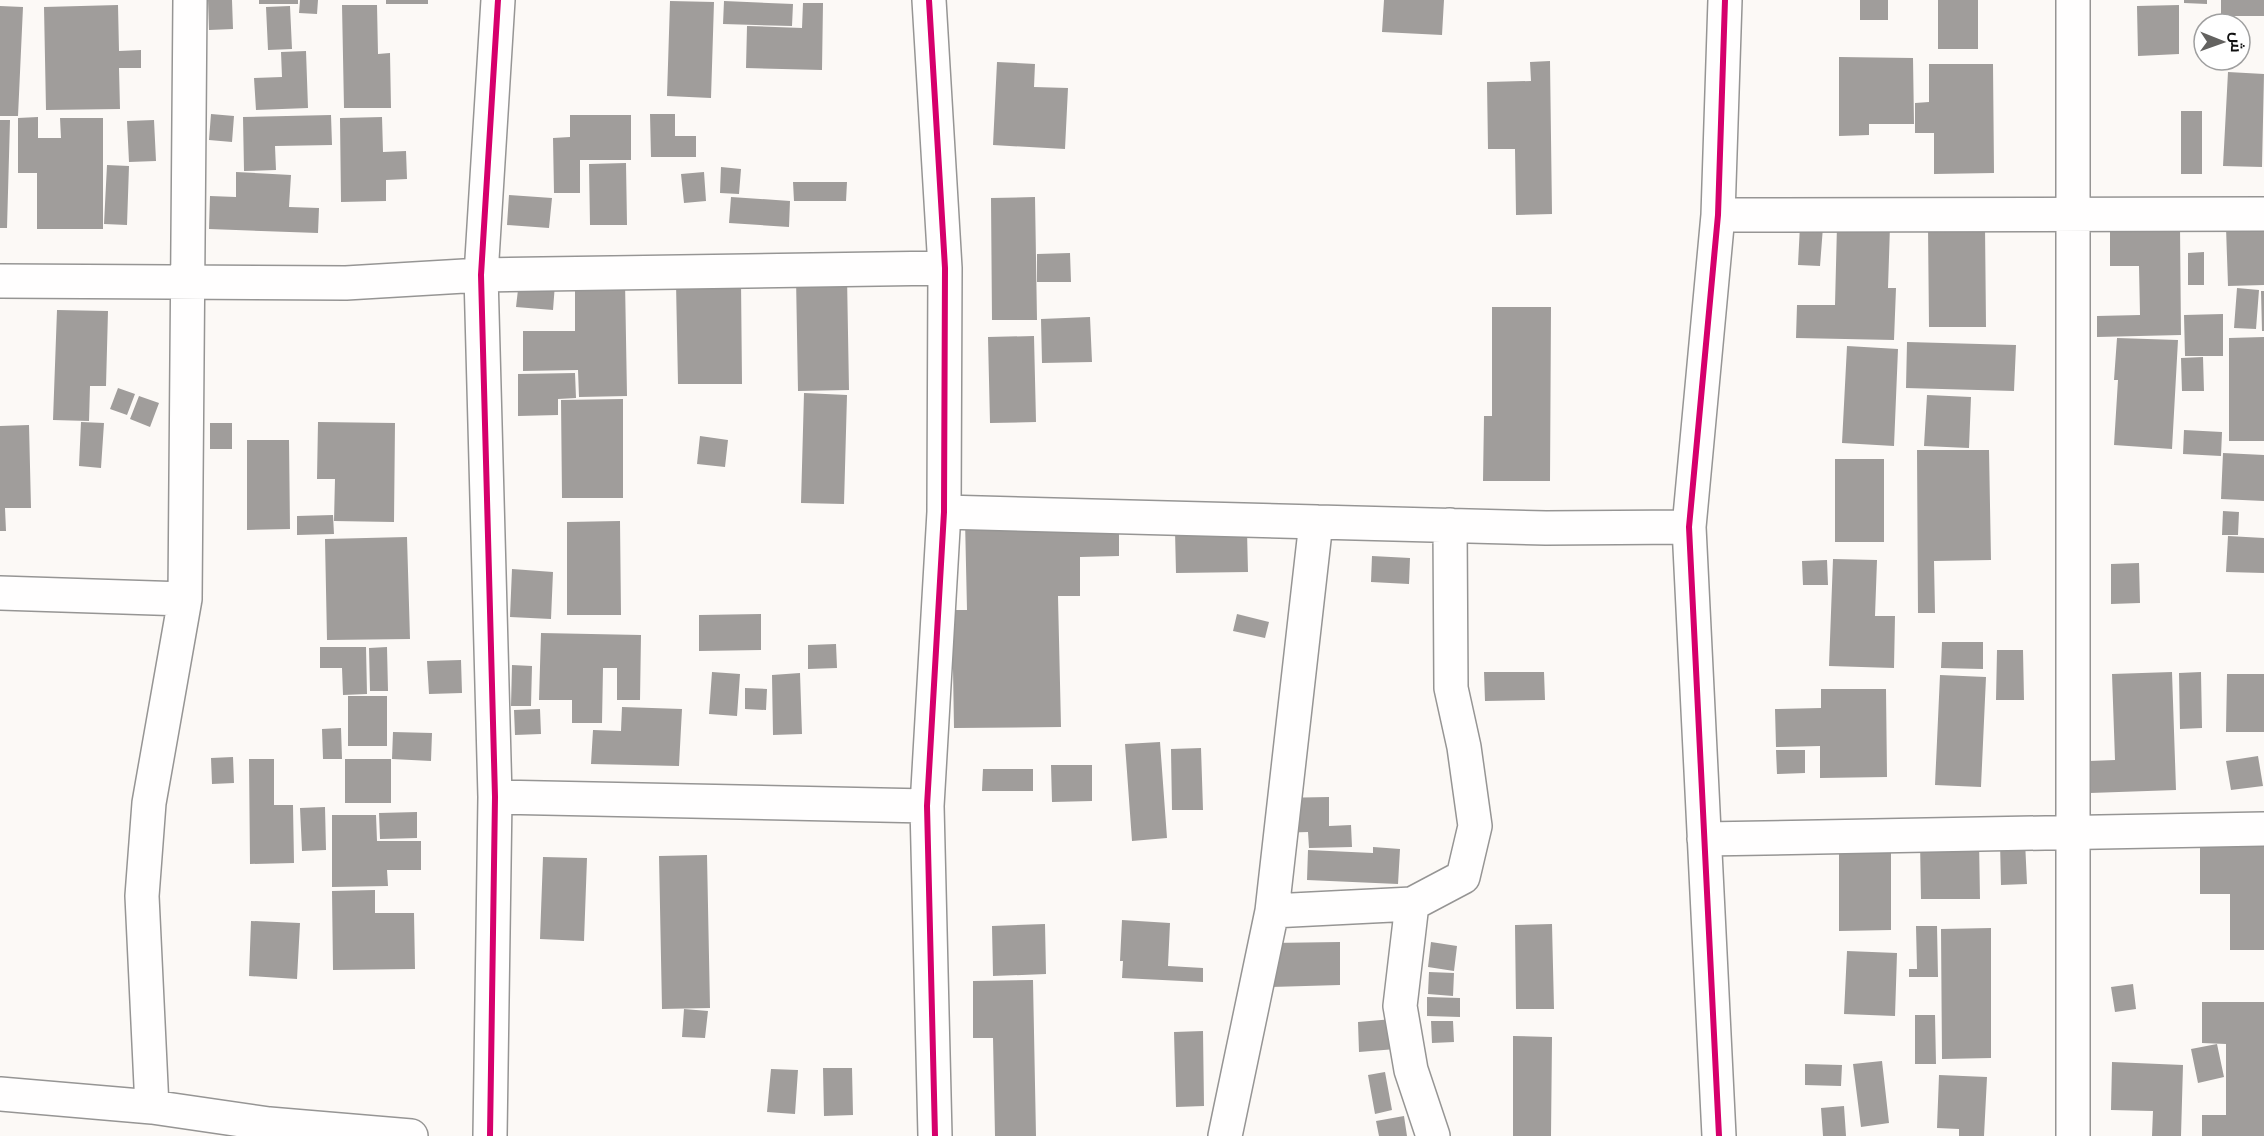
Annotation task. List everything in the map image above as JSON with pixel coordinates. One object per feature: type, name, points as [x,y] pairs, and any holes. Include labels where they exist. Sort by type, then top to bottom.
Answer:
[{"type":"street","points":[[152,1107],[142,896],[149,803],[185,599],[190,0]]},
{"type":"street","points":[[490,1136],[495,797],[481,275],[498,0]]},
{"type":"street","points":[[929,0],[945,268],[944,512],[927,806],[935,1136]]},
{"type":"street","points":[[1719,1136],[1689,527],[1718,215],[1725,0]]},
{"type":"street","points":[[2073,0],[2073,1136]]},
{"type":"street","points":[[1718,215],[2264,214]]},
{"type":"street","points":[[0,281],[346,284],[481,275],[945,268]]},
{"type":"street","points":[[944,512],[1546,528],[1689,527]]},
{"type":"street","points":[[1225,1136],[1272,911],[1316,522]]},
{"type":"street","points":[[1272,911],[1412,904],[1463,877],[1475,826],[1464,747],[1451,688],[1450,525]]},
{"type":"street","points":[[0,593],[185,599]]},
{"type":"street","points":[[495,797],[927,806]]},
{"type":"street","points":[[1704,839],[2074,830],[2264,829]]},
{"type":"street","points":[[1412,904],[1400,1006],[1411,1070],[1433,1136]]},
{"type":"street","points":[[0,1094],[152,1107],[269,1124],[411,1136]]},
{"type":"building","points":[[208,0],[232,0],[233,29],[209,30]]},
{"type":"building","points":[[259,0],[298,0],[298,4],[259,4]]},
{"type":"building","points":[[300,0],[318,0],[317,14],[299,13]]},
{"type":"building","points":[[386,0],[428,0],[428,4],[386,4]]},
{"type":"building","points":[[1384,0],[1444,0],[1442,35],[1382,32]]},
{"type":"building","points":[[1860,0],[1888,0],[1888,20],[1860,20]]},
{"type":"building","points":[[1938,0],[1978,0],[1978,49],[1938,49]]},
{"type":"building","points":[[2184,0],[2207,0],[2207,4],[2184,3]]},
{"type":"building","points":[[2221,0],[2264,0],[2264,16],[2252,16],[2252,12],[2221,12]]},
{"type":"building","points":[[670,1],[714,2],[711,98],[667,96]]},
{"type":"building","points":[[724,1],[793,4],[792,26],[723,24]]},
{"type":"building","points":[[803,3],[823,3],[822,70],[746,68],[747,26],[802,28]]},
{"type":"building","points":[[118,5],[119,51],[141,50],[141,68],[119,68],[120,109],[46,110],[44,7]]},
{"type":"building","points":[[342,5],[377,5],[378,54],[390,53],[391,108],[344,108]]},
{"type":"building","points":[[2179,5],[2179,54],[2138,56],[2137,6]]},
{"type":"building","points":[[0,6],[23,7],[18,116],[0,116]]},
{"type":"building","points":[[290,6],[292,49],[268,50],[266,7]]},
{"type":"building","points":[[306,51],[308,108],[256,110],[254,78],[282,77],[281,52]]},
{"type":"building","points":[[1839,57],[1913,58],[1914,124],[1869,124],[1869,135],[1839,136]]},
{"type":"building","points":[[1550,61],[1552,214],[1516,215],[1515,149],[1488,149],[1487,82],[1531,81],[1530,62]]},
{"type":"building","points":[[997,62],[1035,64],[1034,87],[1068,88],[1065,149],[993,145]]},
{"type":"building","points":[[1929,64],[1993,64],[1994,173],[1934,174],[1934,133],[1915,133],[1915,103],[1929,102]]},
{"type":"building","points":[[2228,72],[2264,74],[2262,167],[2223,166]]},
{"type":"building","points":[[2181,111],[2202,111],[2202,174],[2181,174]]},
{"type":"building","points":[[211,114],[234,116],[232,142],[209,140]]},
{"type":"building","points":[[650,114],[675,114],[675,136],[696,136],[696,157],[651,157]]},
{"type":"building","points":[[331,115],[332,145],[275,146],[276,170],[244,171],[243,117]]},
{"type":"building","points":[[570,115],[631,115],[631,160],[580,160],[580,193],[554,193],[553,138],[570,137]]},
{"type":"building","points":[[38,117],[38,138],[61,138],[60,118],[103,118],[103,229],[37,229],[37,173],[18,173],[18,118]]},
{"type":"building","points":[[382,117],[383,152],[406,151],[407,179],[386,180],[386,201],[341,202],[340,118]]},
{"type":"building","points":[[0,120],[10,120],[7,228],[0,228]]},
{"type":"building","points":[[154,120],[156,161],[129,162],[127,121]]},
{"type":"building","points":[[626,163],[627,225],[590,225],[589,164]]},
{"type":"building","points":[[107,165],[129,166],[127,225],[104,224]]},
{"type":"building","points":[[721,167],[741,169],[739,194],[720,193]]},
{"type":"building","points":[[236,172],[291,175],[289,207],[319,208],[318,233],[209,229],[210,196],[236,197]]},
{"type":"building","points":[[704,172],[706,201],[684,203],[681,174]]},
{"type":"building","points":[[793,182],[847,182],[846,201],[794,201]]},
{"type":"building","points":[[509,195],[552,198],[549,228],[507,225]]},
{"type":"building","points":[[731,197],[790,201],[789,227],[729,223]]},
{"type":"building","points":[[1035,197],[1037,320],[992,320],[991,198]]},
{"type":"building","points":[[1800,225],[1823,227],[1820,266],[1798,265]]},
{"type":"building","points":[[1837,225],[1890,226],[1888,288],[1896,288],[1894,340],[1796,338],[1797,305],[1835,305]]},
{"type":"building","points":[[1928,225],[1985,225],[1986,327],[1929,327]]},
{"type":"building","points":[[2110,226],[2180,226],[2181,335],[2097,337],[2097,316],[2140,315],[2139,266],[2110,266]]},
{"type":"building","points":[[2264,226],[2264,285],[2228,286],[2226,227]]},
{"type":"building","points":[[2204,252],[2204,285],[2188,285],[2188,253]]},
{"type":"building","points":[[1070,253],[1071,282],[1037,282],[1037,254]]},
{"type":"building","points":[[847,276],[849,390],[798,391],[796,277]]},
{"type":"building","points":[[519,281],[555,284],[553,310],[516,307]]},
{"type":"building","points":[[625,281],[627,396],[579,397],[578,370],[523,371],[523,331],[575,331],[575,282]]},
{"type":"building","points":[[741,281],[742,384],[678,384],[676,283]]},
{"type":"building","points":[[2237,288],[2259,290],[2256,329],[2234,328]]},
{"type":"building","points":[[2261,291],[2264,291],[2264,331],[2262,331]]},
{"type":"building","points":[[1492,307],[1551,307],[1550,481],[1483,481],[1484,416],[1492,416]]},
{"type":"building","points":[[57,310],[108,311],[106,386],[90,386],[89,421],[53,420]]},
{"type":"building","points":[[2223,314],[2223,356],[2185,356],[2184,315]]},
{"type":"building","points":[[1090,317],[1092,362],[1042,363],[1041,319]]},
{"type":"building","points":[[1034,336],[1036,422],[990,423],[988,337]]},
{"type":"building","points":[[2264,337],[2264,441],[2229,441],[2229,338]]},
{"type":"building","points":[[2117,338],[2178,340],[2172,449],[2114,445],[2118,380],[2114,380]]},
{"type":"building","points":[[1907,342],[2016,345],[2014,391],[1906,388]]},
{"type":"building","points":[[1847,346],[1898,349],[1894,446],[1842,443]]},
{"type":"building","points":[[2203,357],[2204,391],[2182,391],[2181,358]]},
{"type":"building","points":[[575,373],[576,398],[558,399],[558,415],[518,416],[518,374]]},
{"type":"building","points":[[118,388],[135,394],[127,415],[110,409]]},
{"type":"building","points":[[804,393],[847,395],[844,504],[801,503]]},
{"type":"building","points":[[1927,395],[1971,397],[1969,448],[1924,446]]},
{"type":"building","points":[[139,396],[159,403],[150,427],[130,419]]},
{"type":"building","points":[[623,399],[623,498],[562,498],[561,400]]},
{"type":"building","points":[[81,422],[104,423],[101,468],[79,466]]},
{"type":"building","points":[[318,422],[395,423],[394,522],[334,521],[335,479],[317,479]]},
{"type":"building","points":[[210,423],[232,423],[232,449],[210,449]]},
{"type":"building","points":[[29,425],[31,508],[5,508],[6,531],[0,531],[0,426]]},
{"type":"building","points":[[2184,430],[2222,432],[2221,456],[2183,454]]},
{"type":"building","points":[[700,436],[728,440],[725,467],[697,464]]},
{"type":"building","points":[[247,440],[289,440],[290,529],[247,530]]},
{"type":"building","points":[[1917,450],[1989,450],[1991,560],[1934,561],[1935,613],[1918,613]]},
{"type":"building","points":[[2223,453],[2264,455],[2264,501],[2221,499]]},
{"type":"building","points":[[1835,459],[1884,459],[1884,542],[1835,542]]},
{"type":"building","points":[[2223,511],[2239,512],[2238,535],[2222,535]]},
{"type":"building","points":[[333,515],[334,534],[297,535],[297,516]]},
{"type":"building","points":[[1119,518],[1119,556],[1080,557],[1080,596],[1058,596],[1061,727],[954,728],[952,610],[967,610],[965,520]]},
{"type":"building","points":[[620,521],[621,615],[567,615],[567,522]]},
{"type":"building","points":[[1175,531],[1247,531],[1248,572],[1176,573]]},
{"type":"building","points":[[2228,536],[2264,538],[2264,573],[2226,572]]},
{"type":"building","points":[[407,537],[410,639],[327,640],[325,539]]},
{"type":"building","points":[[1372,556],[1410,558],[1409,584],[1371,582]]},
{"type":"building","points":[[1833,559],[1877,560],[1875,616],[1895,616],[1894,668],[1829,666]]},
{"type":"building","points":[[1827,560],[1828,585],[1803,585],[1802,561]]},
{"type":"building","points":[[2139,563],[2140,603],[2111,604],[2111,564]]},
{"type":"building","points":[[512,569],[553,572],[551,619],[510,617]]},
{"type":"building","points":[[761,614],[761,650],[699,651],[699,615]]},
{"type":"building","points":[[1237,614],[1269,622],[1265,638],[1233,631]]},
{"type":"building","points":[[541,633],[641,635],[640,700],[617,700],[617,668],[603,668],[602,723],[572,723],[572,700],[539,700]]},
{"type":"building","points":[[1942,642],[1983,642],[1983,669],[1941,668]]},
{"type":"building","points":[[836,644],[837,668],[808,669],[808,645]]},
{"type":"building","points":[[320,647],[366,647],[367,694],[343,695],[342,668],[320,668]]},
{"type":"building","points":[[387,647],[388,691],[370,691],[369,648]]},
{"type":"building","points":[[1997,650],[2023,650],[2024,700],[1996,700]]},
{"type":"building","points":[[461,660],[462,693],[429,694],[427,661]]},
{"type":"building","points":[[512,665],[532,666],[531,706],[511,706]]},
{"type":"building","points":[[712,672],[740,674],[737,716],[709,714]]},
{"type":"building","points":[[1484,672],[1544,672],[1545,700],[1485,701]]},
{"type":"building","points":[[2172,672],[2176,790],[2090,793],[2089,761],[2115,760],[2112,674]]},
{"type":"building","points":[[2201,672],[2202,728],[2180,729],[2179,673]]},
{"type":"building","points":[[800,673],[802,734],[773,735],[772,675]]},
{"type":"building","points":[[2227,674],[2264,674],[2264,732],[2226,732]]},
{"type":"building","points":[[1940,675],[1986,677],[1981,787],[1935,785]]},
{"type":"building","points":[[745,688],[767,689],[766,710],[745,709]]},
{"type":"building","points":[[1821,689],[1886,689],[1887,777],[1820,778],[1820,746],[1776,747],[1775,709],[1821,708]]},
{"type":"building","points":[[348,696],[387,696],[387,746],[348,746]]},
{"type":"building","points":[[622,707],[682,709],[679,766],[591,764],[593,730],[621,731]]},
{"type":"building","points":[[540,709],[541,734],[515,735],[514,710]]},
{"type":"building","points":[[341,728],[342,759],[323,759],[322,729]]},
{"type":"building","points":[[393,732],[432,733],[431,761],[392,759]]},
{"type":"building","points":[[1160,742],[1167,838],[1132,841],[1125,744]]},
{"type":"building","points":[[1201,748],[1203,810],[1172,810],[1171,749]]},
{"type":"building","points":[[1776,750],[1805,750],[1805,773],[1777,774]]},
{"type":"building","points":[[2258,756],[2263,786],[2231,790],[2226,761]]},
{"type":"building","points":[[233,757],[234,783],[212,784],[211,758]]},
{"type":"building","points":[[249,759],[274,759],[274,805],[293,805],[294,863],[250,864]]},
{"type":"building","points":[[345,759],[391,759],[391,803],[345,803]]},
{"type":"building","points":[[1051,765],[1092,765],[1092,801],[1052,802]]},
{"type":"building","points":[[983,769],[1033,769],[1033,791],[982,791]]},
{"type":"building","points":[[1329,797],[1329,826],[1351,825],[1352,847],[1309,848],[1308,832],[1277,833],[1276,798]]},
{"type":"building","points":[[325,807],[326,850],[302,851],[300,808]]},
{"type":"building","points":[[417,812],[417,838],[380,839],[379,813]]},
{"type":"building","points":[[332,815],[376,815],[377,841],[421,841],[421,870],[387,870],[388,886],[332,887]]},
{"type":"building","points":[[2200,837],[2264,837],[2264,950],[2230,950],[2230,894],[2200,894]]},
{"type":"building","points":[[1891,841],[1891,930],[1839,931],[1839,842]]},
{"type":"building","points":[[1920,841],[1979,841],[1980,899],[1921,899]]},
{"type":"building","points":[[2025,841],[2027,884],[2001,885],[2000,842]]},
{"type":"building","points":[[1373,847],[1400,849],[1398,884],[1307,880],[1308,850],[1373,853]]},
{"type":"building","points":[[707,855],[710,1008],[662,1009],[659,856]]},
{"type":"building","points":[[543,857],[587,858],[584,941],[540,939]]},
{"type":"building","points":[[375,890],[375,913],[414,913],[415,969],[333,970],[332,891]]},
{"type":"building","points":[[1122,920],[1170,923],[1168,966],[1203,968],[1203,982],[1122,978],[1123,961],[1120,961]]},
{"type":"building","points":[[251,921],[300,923],[297,979],[249,976]]},
{"type":"building","points":[[1045,924],[1046,974],[993,976],[992,926]]},
{"type":"building","points":[[1552,924],[1554,1009],[1516,1009],[1515,925]]},
{"type":"building","points":[[1916,926],[1937,926],[1938,977],[1909,977],[1909,969],[1917,969]]},
{"type":"building","points":[[1991,928],[1991,1058],[1942,1059],[1941,929]]},
{"type":"building","points":[[1340,942],[1340,985],[1271,987],[1270,943]]},
{"type":"building","points":[[1431,942],[1457,946],[1454,971],[1428,967]]},
{"type":"building","points":[[1847,951],[1897,953],[1895,1016],[1844,1014]]},
{"type":"building","points":[[1429,972],[1454,973],[1453,996],[1428,994]]},
{"type":"building","points":[[1033,980],[1036,1136],[995,1136],[993,1038],[973,1038],[973,981]]},
{"type":"building","points":[[2133,984],[2136,1009],[2115,1012],[2111,987]]},
{"type":"building","points":[[1427,997],[1460,998],[1460,1017],[1427,1016]]},
{"type":"building","points":[[2202,1002],[2264,1002],[2264,1136],[2202,1136],[2202,1115],[2226,1115],[2226,1044],[2202,1043]]},
{"type":"building","points":[[684,1009],[708,1011],[705,1038],[682,1037]]},
{"type":"building","points":[[1915,1015],[1935,1015],[1936,1064],[1915,1064]]},
{"type":"building","points":[[1393,1019],[1396,1049],[1359,1052],[1358,1022]]},
{"type":"building","points":[[1431,1021],[1453,1021],[1454,1042],[1432,1043]]},
{"type":"building","points":[[1203,1031],[1204,1106],[1176,1107],[1174,1032]]},
{"type":"building","points":[[1513,1036],[1552,1037],[1551,1136],[1513,1136]]},
{"type":"building","points":[[2217,1044],[2224,1077],[2198,1083],[2191,1049]]},
{"type":"building","points":[[1882,1061],[1889,1123],[1861,1127],[1853,1064]]},
{"type":"building","points":[[2112,1062],[2183,1065],[2181,1136],[2152,1136],[2153,1111],[2111,1110]]},
{"type":"building","points":[[1805,1064],[1842,1065],[1841,1086],[1805,1085]]},
{"type":"building","points":[[823,1068],[852,1068],[853,1115],[824,1116]]},
{"type":"building","points":[[771,1069],[798,1070],[795,1114],[767,1112]]},
{"type":"building","points":[[1385,1072],[1392,1110],[1375,1114],[1368,1075]]},
{"type":"building","points":[[1939,1075],[1987,1077],[1984,1136],[1959,1136],[1959,1129],[1937,1128]]},
{"type":"building","points":[[1844,1106],[1846,1136],[1823,1136],[1821,1108]]},
{"type":"building","points":[[1404,1116],[1407,1136],[1379,1136],[1376,1121]]},
{"type":"cycle path","points":[[490,1136],[495,797],[481,275],[498,0]]},
{"type":"cycle path","points":[[929,0],[945,268],[944,512],[927,806],[935,1136]]},
{"type":"cycle path","points":[[1719,1136],[1689,527],[1718,215],[1725,0]]}]
